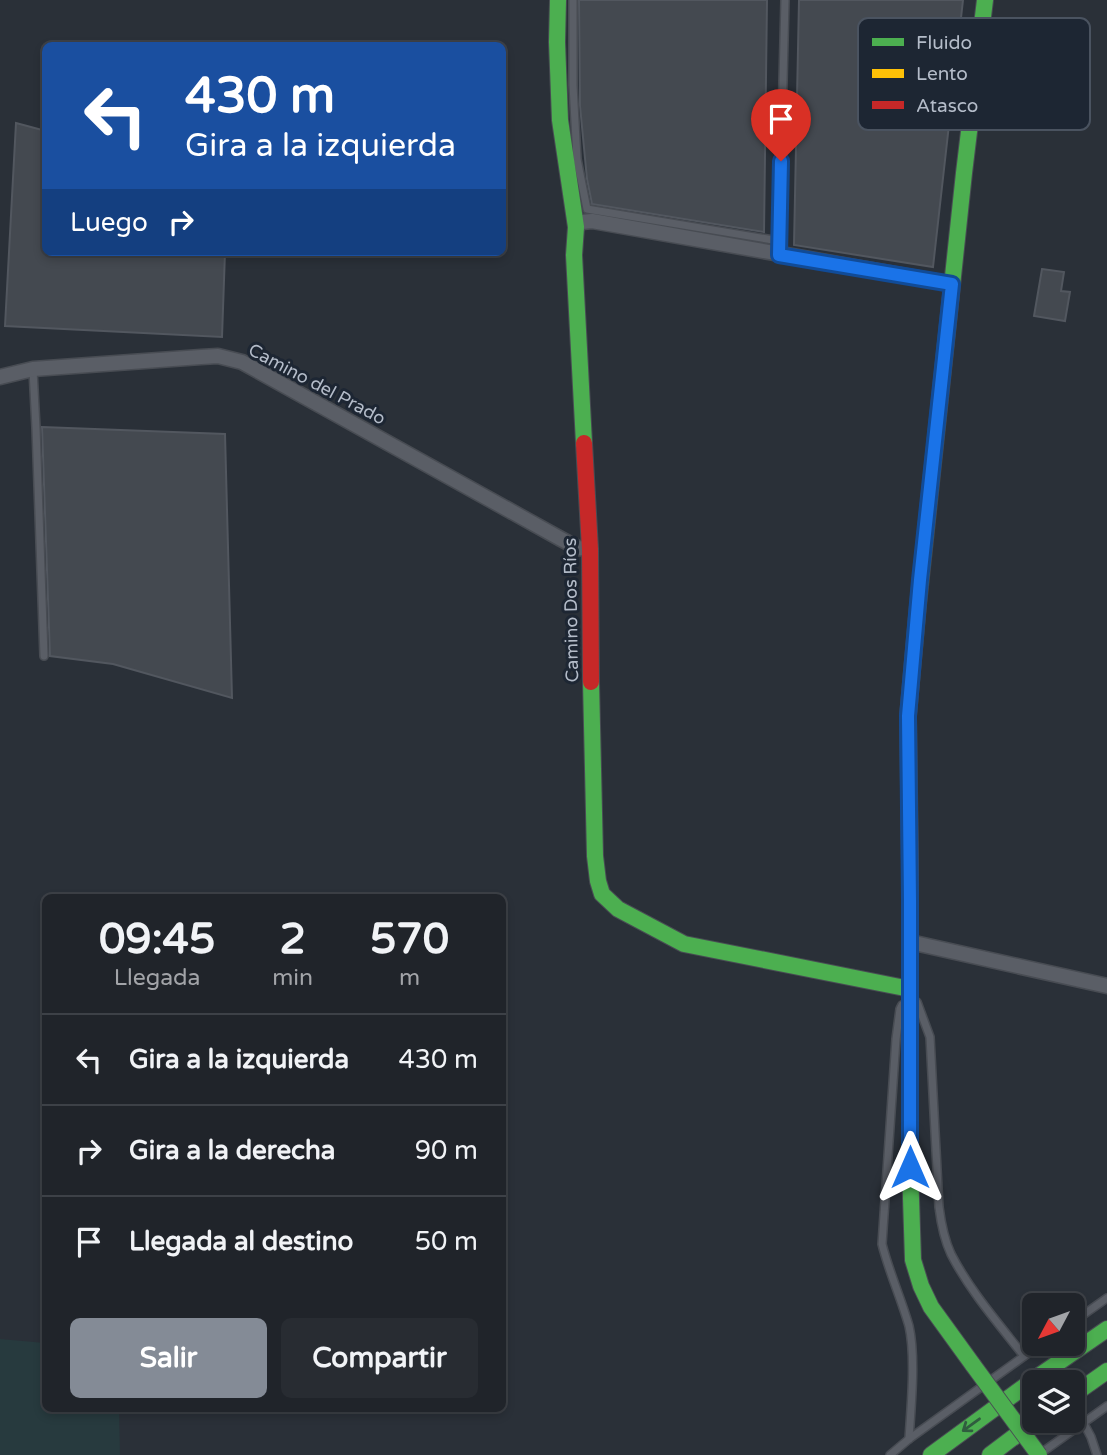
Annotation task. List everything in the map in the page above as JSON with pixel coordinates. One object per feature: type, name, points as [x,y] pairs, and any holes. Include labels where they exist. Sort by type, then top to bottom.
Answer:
[{"type":"main road","name":"Camino Dos Ríos","points":[[558,0],[560,120],[576,227],[574,255],[590,549],[595,856],[602,894],[618,909],[684,944],[910,989]]},
{"type":"main road","points":[[983,18],[985,0]]},
{"type":"main road","points":[[969,130],[920,580],[908,716],[910,1167],[913,1260],[931,1307],[1039,1455]]},
{"type":"main road","points":[[931,1455],[1107,1329]]},
{"type":"main road","points":[[1085,1387],[1107,1371]]},
{"type":"main road","points":[[990,1455],[1022,1431]]},
{"type":"street","points":[[576,227],[582,222],[592,221],[779,248],[952,284]]},
{"type":"street","name":"Camino del Prado","points":[[0,377],[33,369],[201,357],[218,356],[242,362],[561,539],[578,548],[590,549]]},
{"type":"street","points":[[910,942],[1107,986]]},
{"type":"lane","points":[[573,0],[573,85],[577,159],[587,209],[779,248],[785,0]]},
{"type":"lane","points":[[33,369],[44,656]]},
{"type":"lane","points":[[910,989],[930,1037],[942,1227],[950,1252],[970,1286],[1022,1353]]},
{"type":"lane","points":[[909,1439],[912,1344],[882,1244],[896,1039],[900,1009],[910,989]]},
{"type":"lane","points":[[1085,1314],[1107,1298]]},
{"type":"lane","points":[[890,1455],[1024,1356]]},
{"type":"lane","points":[[1085,1421],[1107,1406]]},
{"type":"lane","points":[[1085,1426],[1097,1455]]},
{"type":"lane","points":[[1039,1455],[1068,1433]]},
{"type":"green space","points":[[0,1339],[42,1343],[42,1412],[119,1412],[120,1455],[0,1455]]},
{"type":"building","points":[[579,0],[767,0],[764,232],[592,204],[580,106]]},
{"type":"building","points":[[799,0],[963,0],[961,18],[858,18],[858,130],[948,130],[933,267],[794,245]]},
{"type":"building","points":[[16,123],[42,130],[42,256],[225,256],[222,337],[5,326]]},
{"type":"building","points":[[1042,269],[1064,272],[1061,291],[1070,292],[1065,321],[1034,316]]},
{"type":"building","points":[[42,427],[225,434],[232,698],[113,664],[50,656]]},
{"type":"traffic: fast","points":[[558,0],[560,120],[576,227],[574,255],[584,443]]},
{"type":"traffic: fast","points":[[983,18],[985,0]]},
{"type":"traffic: fast","points":[[918,605],[969,130]]},
{"type":"traffic: fast","points":[[591,682],[595,856],[602,894],[618,909],[684,944],[910,989]]},
{"type":"traffic: fast","points":[[910,862],[910,1167],[913,1260],[931,1307],[973,1365]]},
{"type":"traffic: fast","points":[[931,1455],[1107,1329]]},
{"type":"traffic: fast","points":[[973,1365],[1039,1455]]},
{"type":"traffic: fast","points":[[1085,1387],[1107,1371]]},
{"type":"traffic: fast","points":[[990,1455],[1022,1431]]},
{"type":"traffic: slow","points":[[910,862],[908,716],[918,605]]},
{"type":"traffic: jam","points":[[584,443],[590,549],[591,682]]},
{"type":"route","points":[[781,161],[779,255],[952,284],[908,716],[910,1167]]}]
